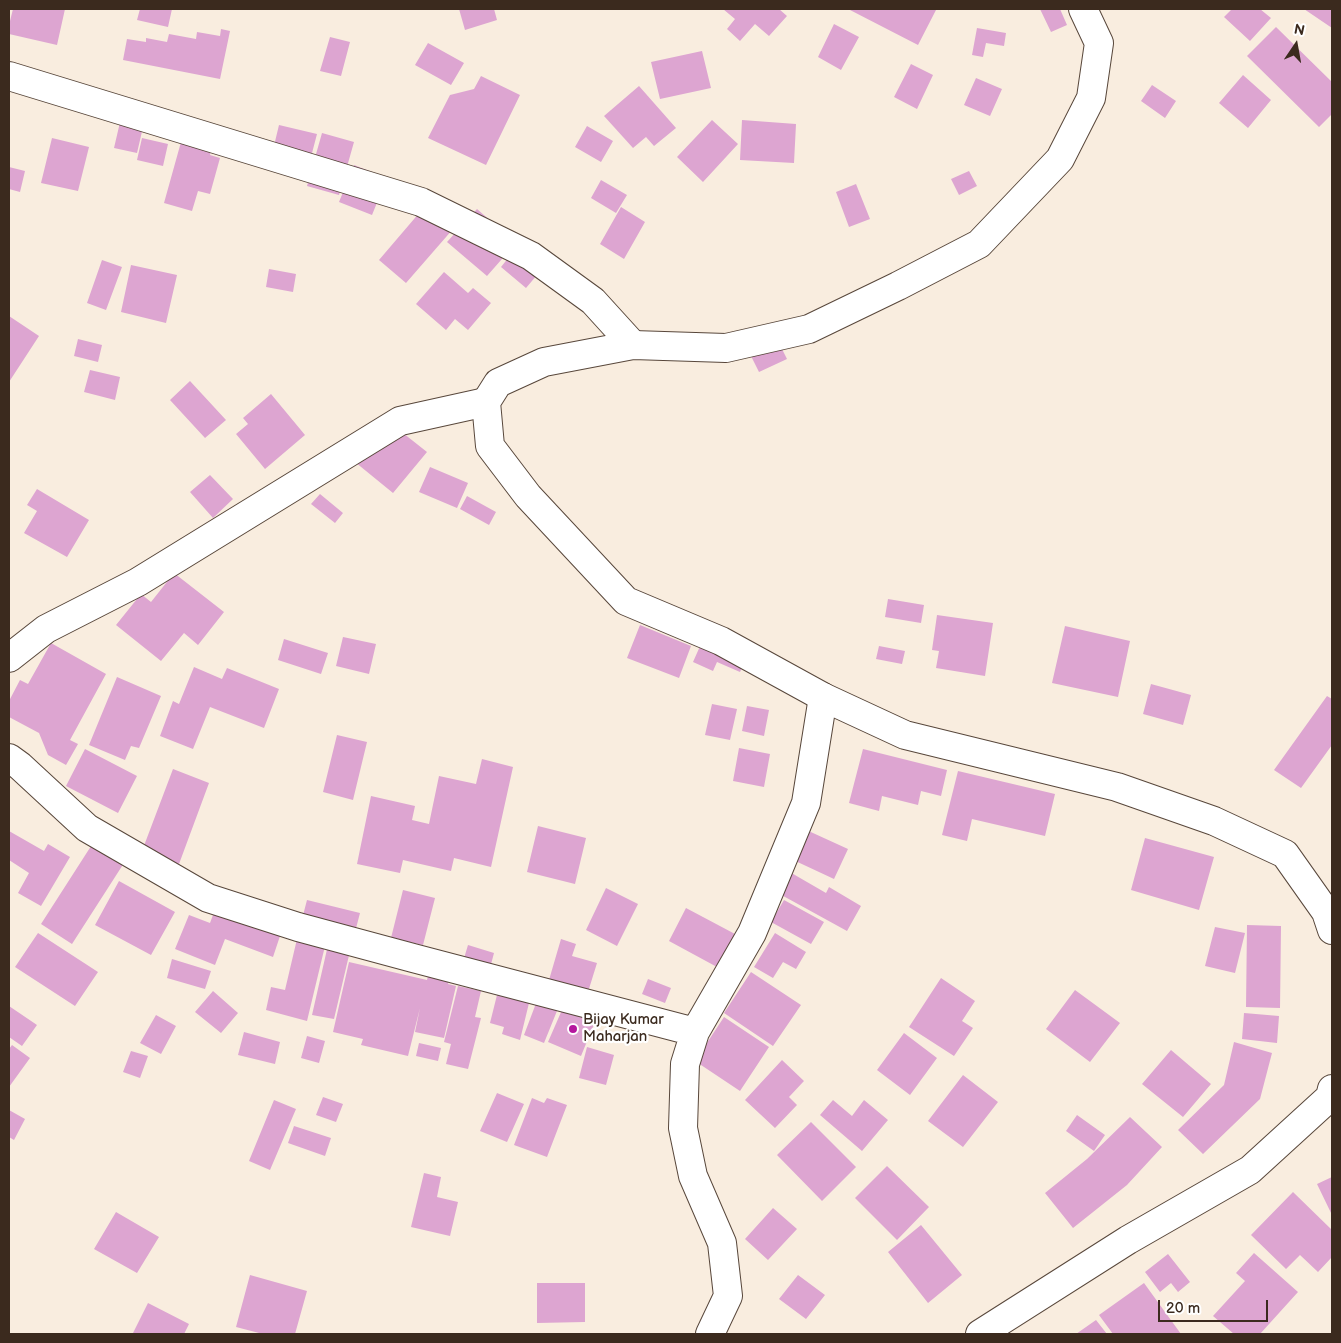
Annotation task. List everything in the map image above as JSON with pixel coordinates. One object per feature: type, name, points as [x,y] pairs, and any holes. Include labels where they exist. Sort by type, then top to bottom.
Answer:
[{"type":"main road","points":[[1083,9],[1099,43],[1091,98],[1060,159],[980,244],[809,329],[726,348],[632,346],[544,362],[498,383],[486,402],[490,446],[528,496],[626,601],[721,641],[824,698],[905,735],[1117,788],[1214,821],[1285,854],[1326,912],[1332,930]]},
{"type":"main road","points":[[9,76],[421,202],[531,256],[593,302],[632,346]]},
{"type":"main road","points":[[9,658],[46,629],[138,582],[400,421],[486,402]]},
{"type":"main road","points":[[710,1334],[728,1296],[722,1243],[693,1176],[683,1128],[685,1064],[694,1032],[752,932],[806,803],[824,698]]},
{"type":"main road","points":[[9,758],[87,828],[208,898],[298,927],[694,1032]]},
{"type":"main road","points":[[980,1334],[1128,1240],[1250,1170],[1332,1095]]},
{"type":"building","points":[[13,9],[65,9],[57,45],[9,34]]},
{"type":"building","points":[[140,9],[172,9],[168,27],[137,20]]},
{"type":"building","points":[[459,9],[494,9],[497,20],[465,30]]},
{"type":"building","points":[[723,9],[779,9],[787,16],[769,36],[755,24],[740,41],[727,29],[735,19]]},
{"type":"building","points":[[850,9],[934,9],[936,10],[918,45]]},
{"type":"building","points":[[1040,9],[1060,9],[1067,25],[1051,32]]},
{"type":"building","points":[[1232,9],[1260,9],[1271,18],[1250,41],[1224,17]]},
{"type":"building","points":[[1304,9],[1332,9],[1332,28]]},
{"type":"building","points":[[834,24],[859,37],[841,70],[818,57]]},
{"type":"building","points":[[1276,27],[1332,82],[1332,114],[1319,127],[1247,56]]},
{"type":"building","points":[[977,28],[1006,33],[1004,46],[986,43],[983,57],[972,55]]},
{"type":"building","points":[[221,29],[230,31],[220,79],[123,60],[127,39],[146,42],[146,38],[167,42],[169,34],[196,39],[197,32],[220,36]]},
{"type":"building","points":[[330,37],[350,42],[341,76],[320,71]]},
{"type":"building","points":[[428,43],[464,63],[451,85],[415,65]]},
{"type":"building","points":[[702,51],[711,88],[660,99],[651,62]]},
{"type":"building","points":[[911,64],[933,75],[917,109],[894,97]]},
{"type":"building","points":[[1243,75],[1271,100],[1248,128],[1219,103]]},
{"type":"building","points":[[481,76],[520,95],[486,165],[428,138],[450,95],[474,89]]},
{"type":"building","points":[[976,78],[1002,89],[990,116],[964,105]]},
{"type":"building","points":[[1152,85],[1176,101],[1165,118],[1141,101]]},
{"type":"building","points":[[639,86],[676,128],[654,146],[646,137],[633,148],[604,116]]},
{"type":"building","points":[[124,105],[147,110],[137,153],[114,148]]},
{"type":"building","points":[[712,120],[738,144],[703,182],[677,157]]},
{"type":"building","points":[[742,120],[796,124],[794,163],[740,160]]},
{"type":"building","points":[[279,125],[317,134],[306,176],[272,154]]},
{"type":"building","points":[[587,126],[613,141],[601,162],[575,147]]},
{"type":"building","points":[[322,133],[354,142],[339,195],[307,186]]},
{"type":"building","points":[[52,138],[89,147],[78,191],[41,183]]},
{"type":"building","points":[[142,138],[168,144],[163,166],[137,160]]},
{"type":"building","points":[[181,142],[211,150],[210,155],[220,158],[210,194],[198,191],[192,211],[164,203]]},
{"type":"building","points":[[354,165],[387,178],[372,215],[339,202]]},
{"type":"building","points":[[9,167],[25,171],[20,192],[9,189]]},
{"type":"building","points":[[969,171],[977,186],[959,195],[951,179]]},
{"type":"building","points":[[601,180],[627,195],[616,213],[591,198]]},
{"type":"building","points":[[856,184],[870,219],[849,227],[836,192]]},
{"type":"building","points":[[426,205],[453,229],[406,283],[379,260]]},
{"type":"building","points":[[621,207],[645,222],[624,259],[600,244]]},
{"type":"building","points":[[477,209],[516,243],[487,276],[447,242]]},
{"type":"building","points":[[517,247],[543,268],[526,288],[501,267]]},
{"type":"building","points":[[102,260],[122,267],[106,310],[87,303]]},
{"type":"building","points":[[131,265],[177,275],[166,323],[121,312]]},
{"type":"building","points":[[269,269],[296,274],[293,292],[266,287]]},
{"type":"building","points":[[444,272],[468,293],[473,288],[491,303],[468,330],[455,319],[446,330],[416,304]]},
{"type":"building","points":[[9,316],[39,336],[9,382]]},
{"type":"building","points":[[78,339],[102,345],[98,362],[74,356]]},
{"type":"building","points":[[779,343],[787,359],[759,372],[751,356]]},
{"type":"building","points":[[90,370],[120,377],[115,400],[84,392]]},
{"type":"building","points":[[190,381],[226,420],[205,438],[170,400]]},
{"type":"building","points":[[271,394],[305,435],[265,469],[236,434],[248,424],[243,418]]},
{"type":"building","points":[[389,422],[427,452],[393,493],[355,462]]},
{"type":"building","points":[[430,467],[468,483],[457,508],[419,492]]},
{"type":"building","points":[[210,475],[233,499],[213,518],[190,492]]},
{"type":"building","points":[[37,489],[89,520],[67,557],[24,533],[37,511],[27,505]]},
{"type":"building","points":[[320,494],[343,513],[335,523],[311,504]]},
{"type":"building","points":[[467,496],[496,512],[489,525],[460,509]]},
{"type":"building","points":[[174,573],[224,612],[198,645],[184,633],[161,661],[116,625],[141,594],[151,602]]},
{"type":"building","points":[[888,599],[924,605],[921,623],[885,617]]},
{"type":"building","points":[[937,615],[993,623],[985,676],[936,668],[939,651],[932,650]]},
{"type":"building","points":[[640,625],[691,646],[679,678],[627,658]]},
{"type":"building","points":[[1065,626],[1130,641],[1118,697],[1052,683]]},
{"type":"building","points":[[705,635],[748,655],[740,672],[717,662],[713,671],[693,662]]},
{"type":"building","points":[[343,637],[376,644],[369,674],[336,666]]},
{"type":"building","points":[[284,639],[328,653],[321,674],[278,660]]},
{"type":"building","points":[[51,643],[106,674],[70,740],[78,744],[66,765],[48,755],[39,733],[9,717],[9,701],[20,680],[28,684]]},
{"type":"building","points":[[879,646],[905,651],[902,664],[876,659]]},
{"type":"building","points":[[194,667],[222,679],[227,668],[279,689],[264,728],[210,707],[193,749],[160,736],[173,701],[179,704]]},
{"type":"building","points":[[117,677],[161,696],[139,748],[131,746],[125,760],[89,745]]},
{"type":"building","points":[[1151,684],[1191,695],[1183,725],[1143,714]]},
{"type":"building","points":[[1327,696],[1332,699],[1332,745],[1301,788],[1274,770]]},
{"type":"building","points":[[712,704],[737,709],[730,740],[705,735]]},
{"type":"building","points":[[747,706],[769,710],[764,736],[742,731]]},
{"type":"building","points":[[337,735],[367,742],[353,800],[323,792]]},
{"type":"building","points":[[739,748],[770,754],[764,787],[733,781]]},
{"type":"building","points":[[85,749],[137,776],[118,813],[66,786]]},
{"type":"building","points":[[863,749],[947,770],[941,796],[921,791],[918,805],[882,796],[879,811],[849,803]]},
{"type":"building","points":[[482,759],[513,767],[491,867],[454,858],[451,871],[403,860],[400,873],[357,864],[371,796],[415,806],[412,820],[429,824],[439,776],[476,784]]},
{"type":"building","points":[[173,769],[209,783],[179,864],[142,851]]},
{"type":"building","points":[[958,771],[1055,794],[1045,836],[972,819],[967,841],[942,835]]},
{"type":"building","points":[[538,826],[586,838],[575,884],[527,872]]},
{"type":"building","points":[[802,828],[848,849],[834,879],[789,858]]},
{"type":"building","points":[[9,831],[44,851],[48,844],[70,857],[41,906],[18,893],[29,873],[9,860]]},
{"type":"building","points":[[1145,838],[1214,857],[1199,910],[1131,890]]},
{"type":"building","points":[[93,843],[124,863],[72,944],[41,924]]},
{"type":"building","points":[[788,871],[826,893],[829,887],[861,906],[847,931],[776,892]]},
{"type":"building","points":[[119,881],[175,912],[151,955],[95,925]]},
{"type":"building","points":[[606,888],[638,904],[617,946],[586,930]]},
{"type":"building","points":[[403,890],[435,898],[423,945],[391,938]]},
{"type":"building","points":[[307,900],[360,913],[354,936],[301,923]]},
{"type":"building","points":[[784,900],[824,922],[811,944],[771,922]]},
{"type":"building","points":[[216,907],[281,933],[273,957],[225,939],[215,965],[175,949],[189,915],[210,923]]},
{"type":"building","points":[[686,908],[735,934],[717,967],[669,941]]},
{"type":"building","points":[[1247,925],[1281,926],[1280,1008],[1246,1007]]},
{"type":"building","points":[[1215,927],[1245,933],[1235,973],[1205,966]]},
{"type":"building","points":[[38,933],[98,972],[75,1006],[15,967]]},
{"type":"building","points":[[775,933],[806,952],[796,969],[783,962],[773,978],[754,967]]},
{"type":"building","points":[[297,939],[325,946],[307,1021],[266,1010],[271,987],[285,990]]},
{"type":"building","points":[[561,939],[576,944],[572,956],[597,963],[588,992],[549,980]]},
{"type":"building","points":[[328,945],[350,951],[334,1019],[312,1015]]},
{"type":"building","points":[[468,945],[494,953],[489,972],[462,965]]},
{"type":"building","points":[[172,959],[211,971],[205,989],[167,978]]},
{"type":"building","points":[[349,962],[427,980],[428,976],[449,981],[448,984],[456,986],[444,1038],[415,1032],[420,1008],[408,1056],[361,1045],[363,1039],[333,1032]]},
{"type":"building","points":[[751,972],[801,1005],[773,1046],[724,1013]]},
{"type":"building","points":[[941,978],[975,1001],[962,1021],[973,1028],[954,1056],[909,1027]]},
{"type":"building","points":[[648,979],[671,988],[665,1003],[642,994]]},
{"type":"building","points":[[458,986],[481,991],[475,1017],[481,1018],[468,1069],[446,1064],[451,1044],[444,1042]]},
{"type":"building","points":[[1075,990],[1120,1023],[1090,1062],[1046,1029]]},
{"type":"building","points":[[213,991],[238,1013],[221,1033],[195,1012]]},
{"type":"building","points":[[497,995],[529,1003],[520,1040],[502,1034],[504,1027],[490,1023]]},
{"type":"building","points":[[538,998],[559,1006],[544,1043],[524,1035]]},
{"type":"building","name":"Bijay Kumar Maharjan","points":[[565,1003],[597,1017],[581,1056],[548,1042]]},
{"type":"building","points":[[9,1006],[37,1025],[22,1046],[9,1037]]},
{"type":"building","points":[[1244,1013],[1279,1016],[1277,1043],[1242,1039]]},
{"type":"building","points":[[156,1015],[176,1026],[161,1054],[140,1043]]},
{"type":"building","points":[[724,1017],[769,1047],[740,1091],[695,1061]]},
{"type":"building","points":[[244,1032],[280,1042],[275,1064],[238,1055]]},
{"type":"building","points":[[904,1033],[937,1058],[910,1095],[877,1070]]},
{"type":"building","points":[[307,1036],[325,1041],[319,1063],[301,1058]]},
{"type":"building","points":[[1234,1042],[1272,1053],[1260,1099],[1203,1154],[1178,1130],[1224,1085]]},
{"type":"building","points":[[419,1043],[441,1048],[438,1061],[416,1056]]},
{"type":"building","points":[[12,1045],[30,1058],[9,1087],[9,1049]]},
{"type":"building","name":"Bijay Kumar Maharjan","points":[[587,1047],[614,1055],[606,1085],[579,1078]]},
{"type":"building","points":[[1171,1050],[1211,1084],[1183,1117],[1142,1084]]},
{"type":"building","points":[[131,1051],[148,1056],[140,1078],[123,1072]]},
{"type":"building","points":[[782,1060],[804,1081],[789,1097],[797,1105],[775,1128],[745,1100]]},
{"type":"building","points":[[963,1075],[998,1102],[963,1147],[928,1121]]},
{"type":"building","points":[[497,1093],[524,1104],[507,1142],[480,1131]]},
{"type":"building","points":[[323,1097],[343,1104],[336,1122],[316,1115]]},
{"type":"building","points":[[532,1098],[544,1103],[547,1098],[567,1105],[547,1157],[514,1145]]},
{"type":"building","points":[[274,1100],[296,1109],[270,1170],[249,1161]]},
{"type":"building","points":[[833,1100],[852,1116],[864,1100],[888,1120],[862,1151],[820,1115]]},
{"type":"building","points":[[9,1110],[25,1119],[14,1140],[9,1137]]},
{"type":"building","points":[[1077,1115],[1105,1135],[1094,1151],[1066,1131]]},
{"type":"building","points":[[1130,1117],[1162,1147],[1127,1185],[1073,1228],[1045,1193],[1087,1159]]},
{"type":"building","points":[[811,1122],[856,1167],[822,1201],[777,1155]]},
{"type":"building","points":[[294,1126],[331,1138],[325,1156],[288,1143]]},
{"type":"building","points":[[887,1166],[929,1207],[897,1240],[855,1198]]},
{"type":"building","points":[[424,1173],[441,1177],[437,1197],[458,1202],[450,1236],[411,1227]]},
{"type":"building","points":[[1332,1177],[1332,1215],[1317,1184]]},
{"type":"building","points":[[1293,1192],[1332,1230],[1332,1257],[1318,1272],[1300,1255],[1286,1269],[1251,1235]]},
{"type":"building","points":[[773,1208],[797,1229],[768,1260],[745,1239]]},
{"type":"building","points":[[116,1212],[159,1237],[137,1273],[94,1249]]},
{"type":"building","points":[[921,1225],[962,1275],[928,1303],[888,1252]]},
{"type":"building","points":[[1254,1253],[1298,1292],[1260,1334],[1234,1334],[1213,1316],[1245,1281],[1236,1273]]},
{"type":"building","points":[[1168,1254],[1190,1282],[1178,1292],[1171,1283],[1160,1292],[1145,1272]]},
{"type":"building","points":[[250,1275],[307,1291],[295,1334],[263,1334],[236,1327]]},
{"type":"building","points":[[798,1275],[825,1295],[806,1319],[779,1299]]},
{"type":"building","points":[[537,1283],[585,1283],[585,1322],[537,1323]]},
{"type":"building","points":[[1144,1283],[1181,1334],[1113,1334],[1099,1315]]},
{"type":"building","points":[[148,1303],[189,1324],[184,1334],[133,1333]]},
{"type":"building","points":[[1096,1320],[1107,1334],[1076,1334]]},
{"type":"place","name":"Bijay Kumar Maharjan","points":[[573,1029]]}]
